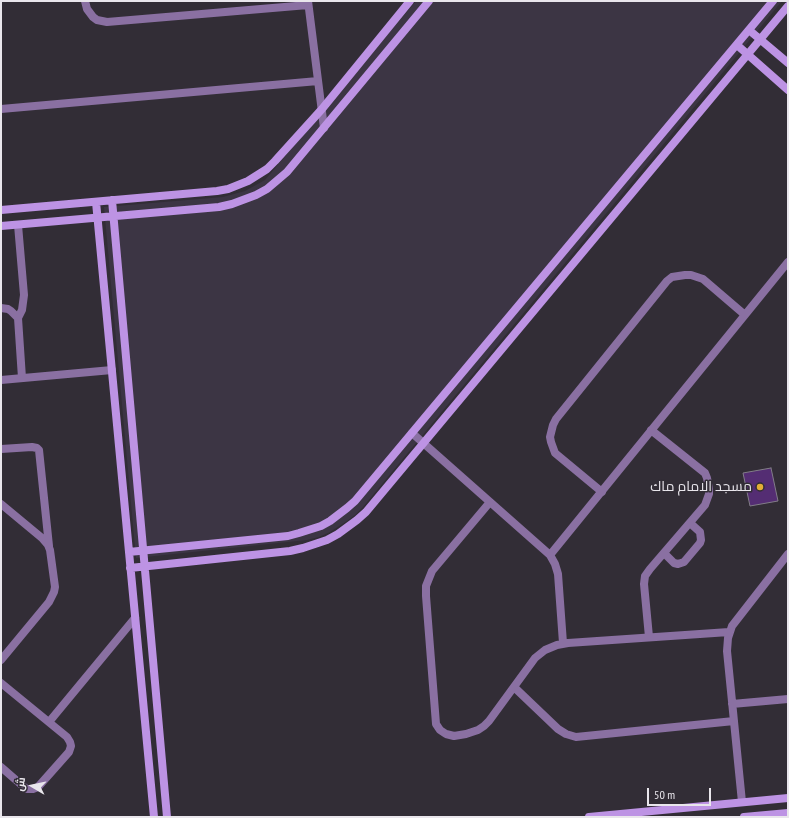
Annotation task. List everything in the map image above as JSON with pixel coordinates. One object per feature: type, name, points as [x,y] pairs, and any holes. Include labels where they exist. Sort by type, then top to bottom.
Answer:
[{"type":"street","points":[[85,1],[87,9],[93,17],[97,20],[107,22],[308,3],[324,128]]},
{"type":"street","points":[[1,210],[217,191],[228,189],[248,181],[267,169],[322,109],[410,1]]},
{"type":"street","points":[[1,226],[219,207],[244,200],[262,192],[278,181],[287,172],[429,1]]},
{"type":"street","points":[[129,552],[288,536],[321,526],[339,515],[355,501],[773,1]]},
{"type":"street","points":[[130,568],[290,551],[327,540],[348,528],[366,512],[788,6]]},
{"type":"street","points":[[749,30],[788,63]]},
{"type":"street","points":[[736,44],[788,90]]},
{"type":"street","points":[[1,109],[318,81]]},
{"type":"street","points":[[112,200],[168,817]]},
{"type":"street","points":[[96,202],[154,817]]},
{"type":"street","points":[[18,225],[24,295],[24,305],[18,318],[22,378]]},
{"type":"street","points":[[557,259],[569,269]]},
{"type":"street","points":[[550,555],[788,262]]},
{"type":"street","points":[[602,492],[555,453],[550,437],[553,425],[556,419],[667,281],[672,277],[685,275],[691,275],[703,279],[745,315]]},
{"type":"street","points":[[1,308],[12,311],[18,318]]},
{"type":"street","points":[[1,380],[112,370]]},
{"type":"street","points":[[649,637],[644,580],[648,572],[705,505],[708,500],[709,489],[705,473],[651,430]]},
{"type":"street","points":[[412,433],[550,555],[558,574],[563,643]]},
{"type":"street","points":[[1,449],[32,447],[39,450],[50,550],[55,581],[54,592],[49,602],[1,660]]},
{"type":"street","points":[[490,502],[432,571],[426,586],[436,724],[440,730],[446,734],[454,736],[478,730],[489,721],[535,658],[545,650],[557,645],[563,643],[729,632]]},
{"type":"street","points":[[1,504],[42,538],[50,550]]},
{"type":"street","points":[[664,553],[674,563],[678,564],[684,562],[701,540],[700,532],[690,523]]},
{"type":"street","points":[[742,802],[727,651],[729,632],[732,626],[788,554]]},
{"type":"street","points":[[49,722],[135,618]]},
{"type":"street","points":[[1,683],[69,739],[71,746],[68,752],[38,786],[33,789],[27,789],[24,787],[1,767]]},
{"type":"street","points":[[514,687],[558,729],[566,734],[576,737],[734,721]]},
{"type":"street","points":[[732,704],[788,699]]},
{"type":"street","points":[[589,817],[788,798]]},
{"type":"street","points":[[744,817],[788,813]]},
{"type":"shaded area","points":[[416,1],[782,1],[355,515],[330,532],[307,540],[136,558],[104,207],[223,197],[245,191],[265,180]]},
{"type":"building","name":"مسجد الامام ماك","points":[[771,468],[778,501],[750,506],[743,473]]},
{"type":"place","name":"مسجد الامام ماك","points":[[760,487]]}]
